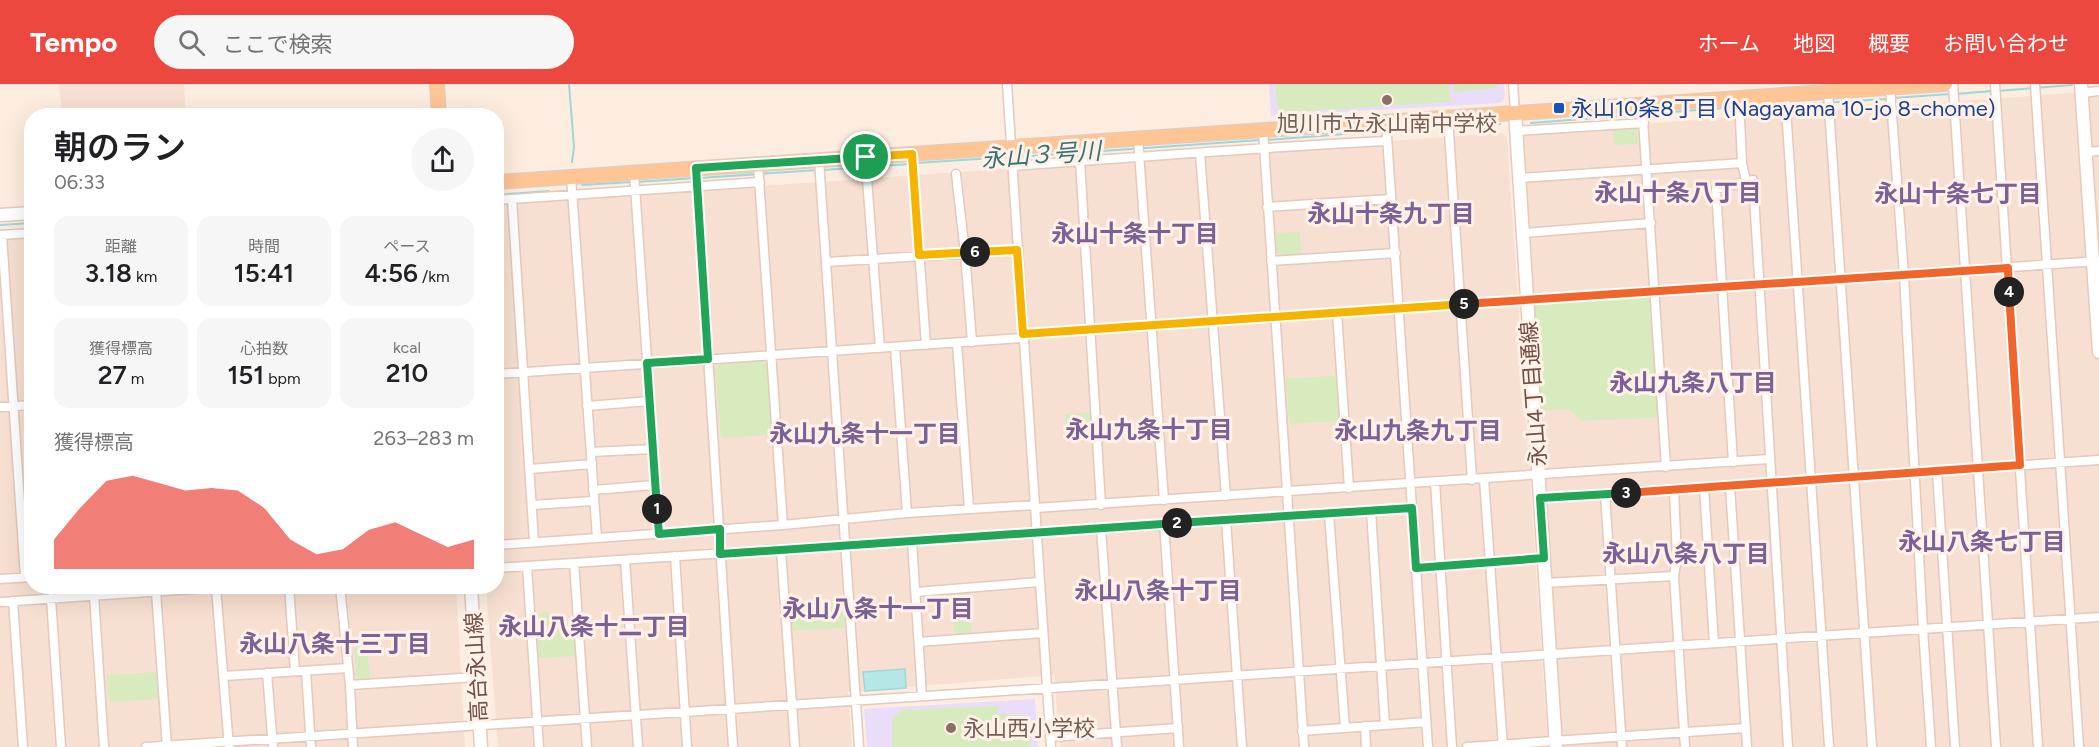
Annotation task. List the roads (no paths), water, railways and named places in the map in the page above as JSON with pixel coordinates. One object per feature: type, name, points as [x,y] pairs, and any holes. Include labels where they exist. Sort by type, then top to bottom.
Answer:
[{"type":"main road","points":[[437,84],[438,108]]},
{"type":"main road","points":[[504,181],[571,177],[635,181],[696,178],[820,166],[913,161],[1011,147],[1139,148],[1387,131],[1449,124],[1515,112],[1643,114],[1739,104],[1951,89]]},
{"type":"street","points":[[1007,84],[1051,747]]},
{"type":"street","points":[[1513,84],[1515,112]]},
{"type":"street","points":[[2035,87],[2079,747]]},
{"type":"street","points":[[1995,88],[2038,747]]},
{"type":"street","points":[[2099,92],[2081,88],[2094,212],[2099,352]]},
{"type":"street","points":[[1951,89],[1966,271],[1996,747]]},
{"type":"street","points":[[1891,94],[1932,747]]},
{"type":"street","points":[[1829,98],[1872,747]]},
{"type":"street","points":[[1786,101],[1830,747]]},
{"type":"street","points":[[1739,104],[1742,163],[1746,182]]},
{"type":"street","name":"永山4丁目通線","points":[[1515,112],[1556,744]]},
{"type":"street","points":[[1516,131],[1643,114],[1666,467]]},
{"type":"street","points":[[1449,124],[1472,480]]},
{"type":"street","points":[[1012,165],[1080,161],[1139,148],[1200,153],[1264,139],[1387,131],[1428,747]]},
{"type":"street","points":[[1264,139],[1304,747]]},
{"type":"street","points":[[1139,148],[1164,500]]},
{"type":"street","points":[[2086,152],[2099,151]]},
{"type":"street","points":[[1200,153],[1226,496]]},
{"type":"street","points":[[913,161],[926,345]]},
{"type":"street","points":[[1080,161],[1101,505]]},
{"type":"street","points":[[1519,178],[1742,163]]},
{"type":"street","points":[[820,166],[859,747]]},
{"type":"street","points":[[759,173],[783,525]]},
{"type":"street","points":[[956,174],[972,342]]},
{"type":"street","points":[[571,177],[597,538]]},
{"type":"street","points":[[696,178],[733,747]]},
{"type":"street","points":[[867,179],[880,348]]},
{"type":"street","points":[[1733,462],[1716,189],[1753,180],[1788,747]]},
{"type":"street","points":[[504,200],[572,194],[635,181],[659,534]]},
{"type":"street","points":[[512,199],[534,542]]},
{"type":"street","points":[[1267,207],[1391,199]]},
{"type":"street","points":[[0,215],[24,214]]},
{"type":"street","points":[[1522,233],[1651,223]]},
{"type":"street","points":[[24,234],[1,235],[24,528]]},
{"type":"street","points":[[827,262],[1017,250]]},
{"type":"street","points":[[1271,261],[1396,253]]},
{"type":"street","points":[[504,373],[972,342],[1090,329],[1799,283],[2096,261]]},
{"type":"street","points":[[1337,314],[1349,488]]},
{"type":"street","points":[[957,343],[969,509]]},
{"type":"street","points":[[895,347],[907,513]]},
{"type":"street","points":[[587,406],[650,401]]},
{"type":"street","points":[[0,407],[24,405]]},
{"type":"street","points":[[591,452],[653,449]]},
{"type":"street","points":[[504,544],[783,525],[907,513],[1101,505],[1770,459]]},
{"type":"street","points":[[1540,498],[2099,460]]},
{"type":"street","points":[[530,469],[592,464]]},
{"type":"street","points":[[1937,472],[1955,747]]},
{"type":"street","points":[[1484,479],[1503,746]]},
{"type":"street","points":[[1434,482],[1452,747]]},
{"type":"street","points":[[593,490],[655,485]]},
{"type":"street","points":[[1730,486],[1747,747]]},
{"type":"street","points":[[1704,488],[1714,643]]},
{"type":"street","points":[[1674,490],[1677,558],[1674,576],[1685,747]]},
{"type":"street","points":[[1605,494],[1622,747]]},
{"type":"street","points":[[532,505],[594,501]]},
{"type":"street","points":[[504,567],[1412,508]]},
{"type":"street","points":[[1371,511],[1385,725]]},
{"type":"street","points":[[1329,514],[1345,728]]},
{"type":"street","points":[[1226,520],[1242,747]]},
{"type":"street","points":[[1164,523],[1179,747]]},
{"type":"street","points":[[1101,529],[1117,747]]},
{"type":"street","points":[[912,541],[922,696]]},
{"type":"street","points":[[781,550],[795,747]]},
{"type":"street","points":[[675,556],[687,747]]},
{"type":"street","points":[[1416,568],[1544,558]]},
{"type":"street","points":[[625,560],[638,747]]},
{"type":"street","points":[[574,563],[587,747]]},
{"type":"street","points":[[527,566],[539,747]]},
{"type":"street","points":[[1545,583],[1674,576]]},
{"type":"street","points":[[0,579],[24,577]]},
{"type":"street","points":[[916,592],[1040,582]]},
{"type":"street","points":[[0,602],[110,594]]},
{"type":"street","points":[[156,594],[167,746]]},
{"type":"street","points":[[217,594],[229,745]]},
{"type":"street","points":[[290,594],[295,671]]},
{"type":"street","points":[[340,594],[350,685],[353,747]]},
{"type":"street","name":"高台永山線","points":[[472,594],[481,747]]},
{"type":"street","points":[[94,595],[104,747]]},
{"type":"street","points":[[51,598],[61,747]]},
{"type":"street","points":[[13,601],[23,747]]},
{"type":"street","points":[[146,747],[273,743],[310,737],[479,725],[2099,617]]},
{"type":"street","points":[[919,642],[1043,633]]},
{"type":"street","points":[[224,676],[348,668]]},
{"type":"street","points":[[306,671],[311,747]]},
{"type":"street","points":[[267,673],[273,743]]},
{"type":"street","points":[[350,685],[477,677]]},
{"type":"street","points":[[1302,731],[1426,722]]},
{"type":"street","points":[[1365,726],[1366,747]]},
{"type":"street","points":[[1050,736],[1178,728]]},
{"type":"street","points":[[1467,747],[1556,744],[1746,728]]},
{"type":"water","points":[[905,669],[906,688],[865,691],[863,672]]},
{"type":"waterway","points":[[569,84],[574,147],[572,162]]},
{"type":"waterway","name":"永山３号川","points":[[1998,91],[2072,85]]},
{"type":"waterway","name":"永山３号川","points":[[1956,94],[1992,91]]},
{"type":"waterway","name":"永山３号川","points":[[1893,98],[1950,94]]},
{"type":"waterway","name":"永山３号川","points":[[1788,105],[1887,99]]},
{"type":"waterway","name":"永山３号川","points":[[1743,107],[1782,105]]},
{"type":"waterway","name":"永山３号川","points":[[1531,123],[1737,107]]},
{"type":"waterway","name":"永山３号川","points":[[1452,127],[1500,124]]},
{"type":"waterway","name":"永山３号川","points":[[1389,131],[1446,127]]},
{"type":"waterway","name":"永山３号川","points":[[1266,140],[1383,131]]},
{"type":"waterway","name":"永山３号川","points":[[1015,157],[1260,140]]},
{"type":"waterway","name":"永山３号川","points":[[916,163],[1009,157]]},
{"type":"waterway","name":"永山３号川","points":[[823,170],[910,164]]},
{"type":"waterway","name":"永山３号川","points":[[700,178],[817,170]]},
{"type":"waterway","name":"永山３号川","points":[[637,182],[695,178]]},
{"type":"waterway","name":"永山３号川","points":[[582,185],[632,182]]},
{"type":"waterway","name":"永山３号川","points":[[504,194],[549,191]]},
{"type":"waterway","name":"永山３号川","points":[[0,225],[24,224]]},
{"type":"place","name":"旭川市立永山南中学校","points":[[1387,100]]},
{"type":"place","name":"永山10条8丁目 (Nagayama 10-jo 8-chome)","points":[[1559,108]]},
{"type":"place","name":"永山西小学校","points":[[951,728]]},
{"type":"district","name":"永山十条八丁目","points":[[1678,193]]},
{"type":"district","name":"永山十条七丁目","points":[[1958,194]]},
{"type":"district","name":"永山十条九丁目","points":[[1391,214]]},
{"type":"district","name":"永山十条十丁目","points":[[1135,234]]},
{"type":"district","name":"永山九条八丁目","points":[[1693,383]]},
{"type":"district","name":"永山九条十丁目","points":[[1149,430]]},
{"type":"district","name":"永山九条九丁目","points":[[1418,431]]},
{"type":"district","name":"永山九条十一丁目","points":[[865,434]]},
{"type":"district","name":"永山八条七丁目","points":[[1982,542]]},
{"type":"district","name":"永山八条八丁目","points":[[1686,554]]},
{"type":"district","name":"永山八条十丁目","points":[[1158,591]]},
{"type":"district","name":"永山八条十一丁目","points":[[878,609]]},
{"type":"district","name":"永山八条十二丁目","points":[[594,627]]},
{"type":"district","name":"永山八条十三丁目","points":[[335,644]]}]
